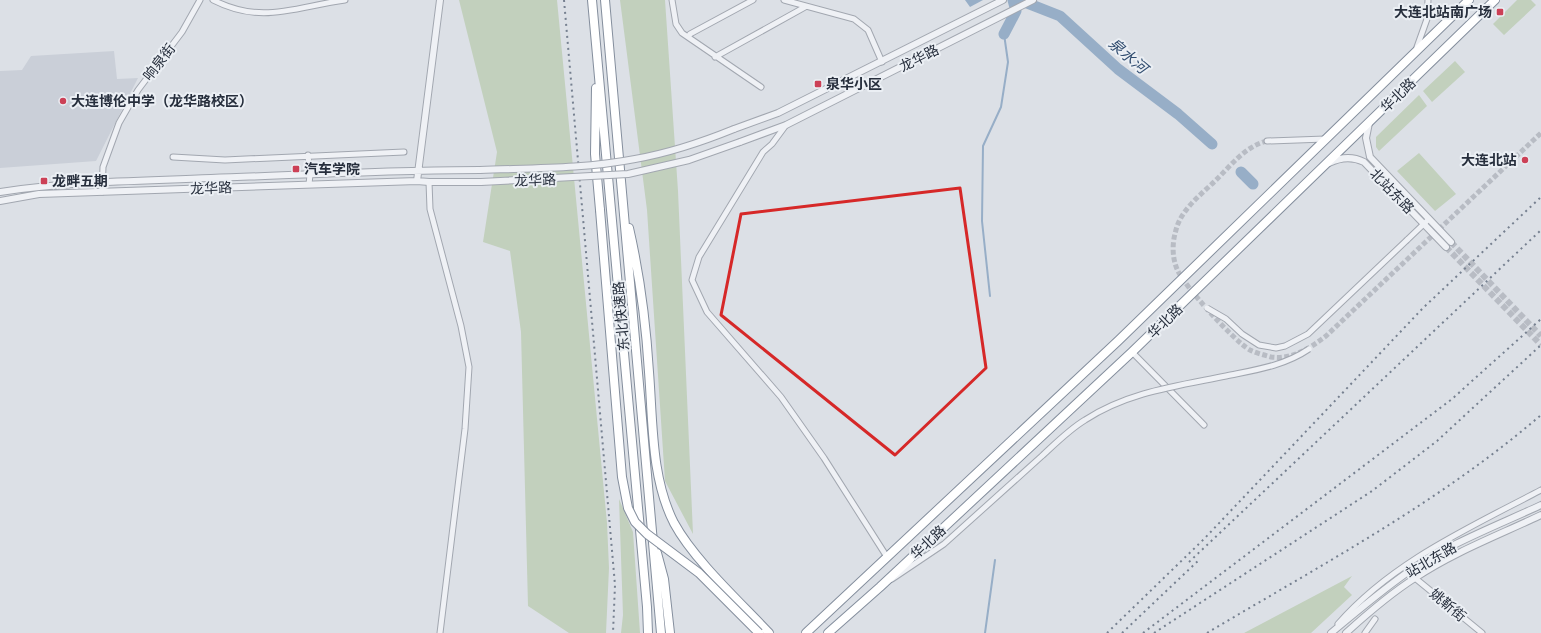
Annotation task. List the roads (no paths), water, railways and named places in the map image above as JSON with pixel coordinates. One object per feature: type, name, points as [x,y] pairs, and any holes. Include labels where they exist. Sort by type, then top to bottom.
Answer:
[{"type":"highway","name":"东北快速路","points":[[592,0],[648,607],[648,633]]},
{"type":"highway","name":"东北快速路","points":[[605,0],[661,633]]},
{"type":"highway","name":"华北路","points":[[806,633],[1120,340],[1469,0]]},
{"type":"highway","name":"华北路","points":[[830,631],[880,587],[1132,352],[1370,123],[1495,0]]},
{"type":"highway","points":[[597,59],[594,134],[622,477],[628,508],[641,528],[699,573],[759,633]]},
{"type":"highway","points":[[622,200],[643,298],[655,447],[658,474],[664,500],[680,534],[708,567],[769,633]]},
{"type":"highway","points":[[652,538],[664,579],[670,633]]},
{"type":"street","name":"响泉街","points":[[102,192],[102,166],[119,123],[138,90],[182,32],[200,0]]},
{"type":"street","points":[[213,0],[227,7],[254,13],[271,14],[345,0]]},
{"type":"street","points":[[417,180],[440,0]]},
{"type":"street","points":[[672,0],[676,24],[682,33],[761,87]]},
{"type":"street","points":[[688,37],[690,34],[752,0]]},
{"type":"street","points":[[784,0],[854,19],[868,30],[882,62]]},
{"type":"street","name":"龙华路","points":[[0,192],[46,186],[102,182],[419,170],[480,170],[592,165],[635,159],[680,148],[778,113],[1003,0]]},
{"type":"street","name":"龙华路","points":[[0,201],[39,194],[417,180],[429,182],[481,182],[628,174],[689,160],[786,125],[1033,0]]},
{"type":"street","points":[[1415,52],[1424,29],[1428,0]]},
{"type":"street","points":[[716,57],[806,7]]},
{"type":"street","name":"北站东路","points":[[1370,123],[1366,138],[1370,157],[1448,244]]},
{"type":"street","points":[[786,125],[772,144],[763,152],[699,257],[692,280],[707,312],[781,397],[824,458],[887,557]]},
{"type":"street","points":[[1267,141],[1326,139]]},
{"type":"street","points":[[173,157],[225,160],[308,155],[404,152]]},
{"type":"street","points":[[308,155],[310,174],[309,184]]},
{"type":"street","name":"北站东路","points":[[1328,163],[1344,158],[1358,159],[1364,162],[1427,222]]},
{"type":"street","points":[[429,182],[430,209],[462,326],[469,367],[465,429],[440,633]]},
{"type":"street","points":[[1207,308],[1226,319],[1242,334],[1259,345],[1276,348],[1286,346],[1308,334],[1427,222]]},
{"type":"street","points":[[880,587],[944,544],[1043,454],[1084,420],[1122,400],[1158,390],[1276,365],[1299,356],[1309,349]]},
{"type":"street","points":[[1132,352],[1204,425]]},
{"type":"street","points":[[1331,633],[1346,615],[1381,583],[1408,564],[1447,540],[1541,490]]},
{"type":"street","name":"站北东路","points":[[1331,633],[1378,594],[1408,572],[1465,540],[1541,505]]},
{"type":"street","name":"站北东路","points":[[1346,633],[1385,600],[1415,578],[1447,560],[1541,515]]},
{"type":"street","name":"姚靳街","points":[[1415,578],[1482,633]]},
{"type":"street","points":[[1366,633],[1375,618]]},
{"type":"water","points":[[965,0],[983,0],[970,7]]},
{"type":"waterway","points":[[1004,34],[1016,11],[1013,0]]},
{"type":"waterway","name":"泉水河","points":[[1019,0],[1060,16],[1118,69],[1178,114],[1212,144]]},
{"type":"waterway","points":[[990,296],[982,221],[983,146],[1001,107],[1008,62],[1004,34]]},
{"type":"waterway","name":"泉水河","points":[[1241,172],[1253,184]]},
{"type":"waterway","points":[[985,633],[995,560]]},
{"type":"tunnel","points":[[1267,141],[1259,143],[1240,156],[1187,209],[1179,222],[1173,250],[1175,264],[1181,277],[1199,300],[1233,336],[1250,350],[1257,353],[1271,357],[1286,357],[1314,345],[1326,336],[1541,133]]},
{"type":"tunnel","points":[[1451,242],[1541,336]]},
{"type":"tunnel","points":[[1446,247],[1541,345]]},
{"type":"railway","points":[[564,0],[615,585],[613,633]]},
{"type":"railway","points":[[1107,633],[1204,539],[1423,308],[1541,197]]},
{"type":"railway","points":[[1189,562],[1541,230]]},
{"type":"railway","points":[[1143,633],[1452,399],[1541,319]]},
{"type":"railway","points":[[1154,633],[1372,491],[1437,441],[1541,345]]},
{"type":"railway","points":[[1207,633],[1336,557],[1421,504],[1502,447],[1541,415]]},
{"type":"railway","points":[[1122,633],[1200,559]]},
{"type":"place","name":"大连北站南广场","points":[[1500,12]]},
{"type":"place","name":"泉华小区","points":[[818,84]]},
{"type":"place","name":"大连博伦中学（龙华路校区）","points":[[63,101]]},
{"type":"place","name":"大连北站","points":[[1525,160]]},
{"type":"place","name":"汽车学院","points":[[296,169]]},
{"type":"place","name":"龙畔五期","points":[[44,181]]}]
